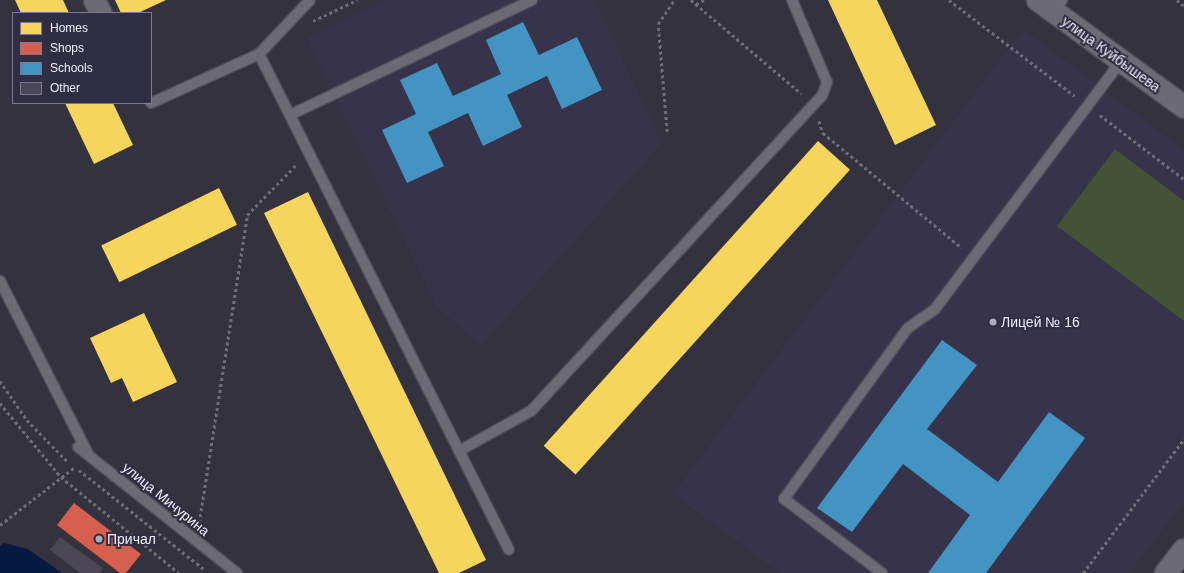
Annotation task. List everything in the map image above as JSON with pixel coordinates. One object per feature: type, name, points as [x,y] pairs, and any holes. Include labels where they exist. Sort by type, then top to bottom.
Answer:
[{"type":"street","points":[[94,0],[100,12]]},
{"type":"street","name":"улица Куйбышева","points":[[1051,4],[1121,61],[1184,107]]},
{"type":"street","points":[[1166,573],[1184,550]]},
{"type":"lane","points":[[152,103],[259,54],[278,38],[310,0]]},
{"type":"lane","points":[[290,115],[532,0]]},
{"type":"lane","points":[[459,451],[531,411],[814,105],[827,82],[792,0]]},
{"type":"lane","points":[[259,54],[509,550]]},
{"type":"lane","points":[[882,573],[784,499],[908,328],[935,309],[1121,61]]},
{"type":"lane","points":[[0,281],[89,456]]},
{"type":"lane","name":"улица Мичурина","points":[[78,447],[237,573]]},
{"type":"path","points":[[278,38],[357,0]]},
{"type":"path","points":[[667,132],[658,24],[674,0]]},
{"type":"path","points":[[691,0],[814,105],[823,134],[974,258]]},
{"type":"path","points":[[696,4],[704,0]]},
{"type":"path","points":[[949,0],[1184,179]]},
{"type":"path","points":[[1177,0],[1184,6]]},
{"type":"path","points":[[196,541],[247,215],[309,153]]},
{"type":"path","points":[[0,403],[61,477],[179,573]]},
{"type":"path","points":[[1083,573],[1184,439]]},
{"type":"path","points":[[0,525],[89,456]]},
{"type":"shaded area","points":[[386,0],[595,0],[662,143],[481,346],[436,306],[306,38]]},
{"type":"shaded area","name":"Лицей № 16","points":[[1023,29],[1184,150],[1184,502],[1130,573],[779,573],[673,494]]},
{"type":"green space","points":[[1115,149],[1184,201],[1184,321],[1057,226]]},
{"type":"water","points":[[4,543],[28,549],[62,573],[0,573],[0,546]]},
{"type":"building: Homes","points":[[15,0],[63,0],[69,12],[21,12]]},
{"type":"building: Homes","points":[[115,0],[166,0],[140,12],[121,12]]},
{"type":"building: Homes","points":[[828,0],[877,0],[936,125],[895,145]]},
{"type":"building: Homes","points":[[65,104],[113,104],[133,145],[94,164]]},
{"type":"building: Homes","points":[[818,141],[850,170],[576,474],[544,446]]},
{"type":"building: Homes","points":[[219,188],[237,225],[119,282],[101,245]]},
{"type":"building: Homes","points":[[308,192],[486,560],[459,573],[439,573],[264,213]]},
{"type":"building: Homes","points":[[144,313],[177,382],[133,402],[122,378],[111,383],[90,338]]},
{"type":"building: Shops","name":"Причал","points":[[74,503],[141,554],[126,573],[120,573],[57,525]]},
{"type":"building: Schools","points":[[523,22],[539,55],[577,37],[602,90],[562,109],[547,76],[507,95],[522,127],[483,146],[468,113],[428,132],[444,166],[407,183],[382,130],[416,114],[400,80],[437,63],[453,96],[501,74],[486,40]]},
{"type":"building: Schools","points":[[942,340],[977,365],[927,429],[998,482],[1049,412],[1085,438],[986,573],[928,573],[970,515],[903,464],[852,532],[817,508]]},
{"type":"building: Other","points":[[60,537],[103,568],[100,573],[80,573],[50,550]]},
{"type":"place","name":"Лицей № 16","points":[[993,322]]},
{"type":"place","name":"Причал","points":[[99,539]]}]
